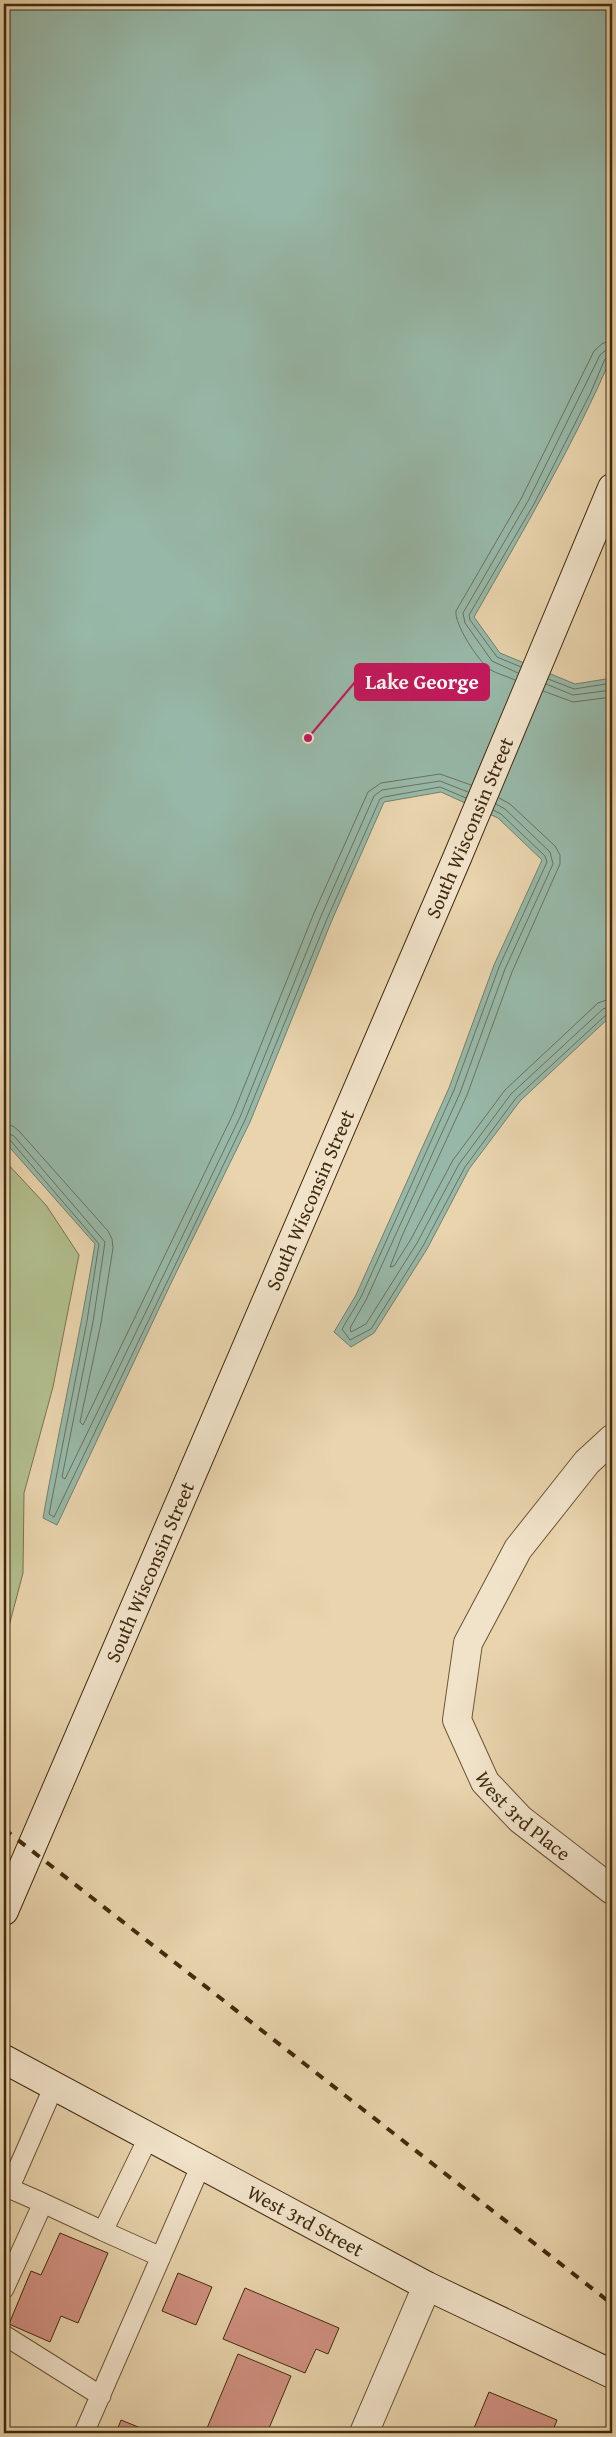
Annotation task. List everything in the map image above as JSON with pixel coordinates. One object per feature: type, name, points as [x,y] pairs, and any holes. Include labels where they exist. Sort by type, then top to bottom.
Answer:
[{"type":"street","name":"South Wisconsin Street","points":[[4,1911],[458,858],[612,488]]},
{"type":"street","name":"West 3rd Place","points":[[612,1439],[587,1462],[518,1549],[468,1643],[457,1720],[485,1782],[520,1819],[612,1890]]},
{"type":"street","name":"West 3rd Street","points":[[4,2059],[427,2286],[612,2374]]},
{"type":"street","points":[[364,2433],[427,2286]]},
{"type":"lane","points":[[54,2086],[6,2188],[161,2257]]},
{"type":"lane","points":[[103,2231],[149,2136]]},
{"type":"lane","points":[[84,2433],[201,2165]]},
{"type":"lane","points":[[4,2289],[42,2203]]},
{"type":"lane","points":[[4,2335],[100,2396]]},
{"type":"green space","points":[[4,1160],[46,1205],[79,1255],[53,1387],[24,1493],[23,1573],[4,1645]]},
{"type":"water","points":[[4,4],[612,4],[612,356],[581,423],[474,617],[500,653],[575,684],[612,678],[612,1015],[520,1101],[469,1169],[427,1249],[374,1333],[351,1347],[334,1332],[356,1295],[449,1088],[494,965],[542,860],[498,818],[441,792],[384,802],[332,920],[250,1122],[172,1281],[57,1525],[43,1518],[95,1244],[4,1141]]},
{"type":"building","points":[[4,2224],[10,2227],[4,2243]]},
{"type":"building","points":[[60,2233],[108,2253],[78,2323],[61,2316],[50,2342],[9,2324],[31,2271],[41,2275]]},
{"type":"building","points":[[178,2273],[212,2287],[196,2325],[162,2311]]},
{"type":"building","points":[[245,2288],[339,2328],[328,2354],[316,2349],[305,2373],[223,2339]]},
{"type":"building","points":[[238,2354],[291,2376],[267,2433],[205,2433]]},
{"type":"building","points":[[489,2392],[557,2420],[552,2433],[472,2433]]},
{"type":"building","points":[[121,2420],[153,2433],[116,2433]]},
{"type":"railway","points":[[4,1829],[612,2304]]},
{"type":"place","name":"Lake George","points":[[308,738]]}]
